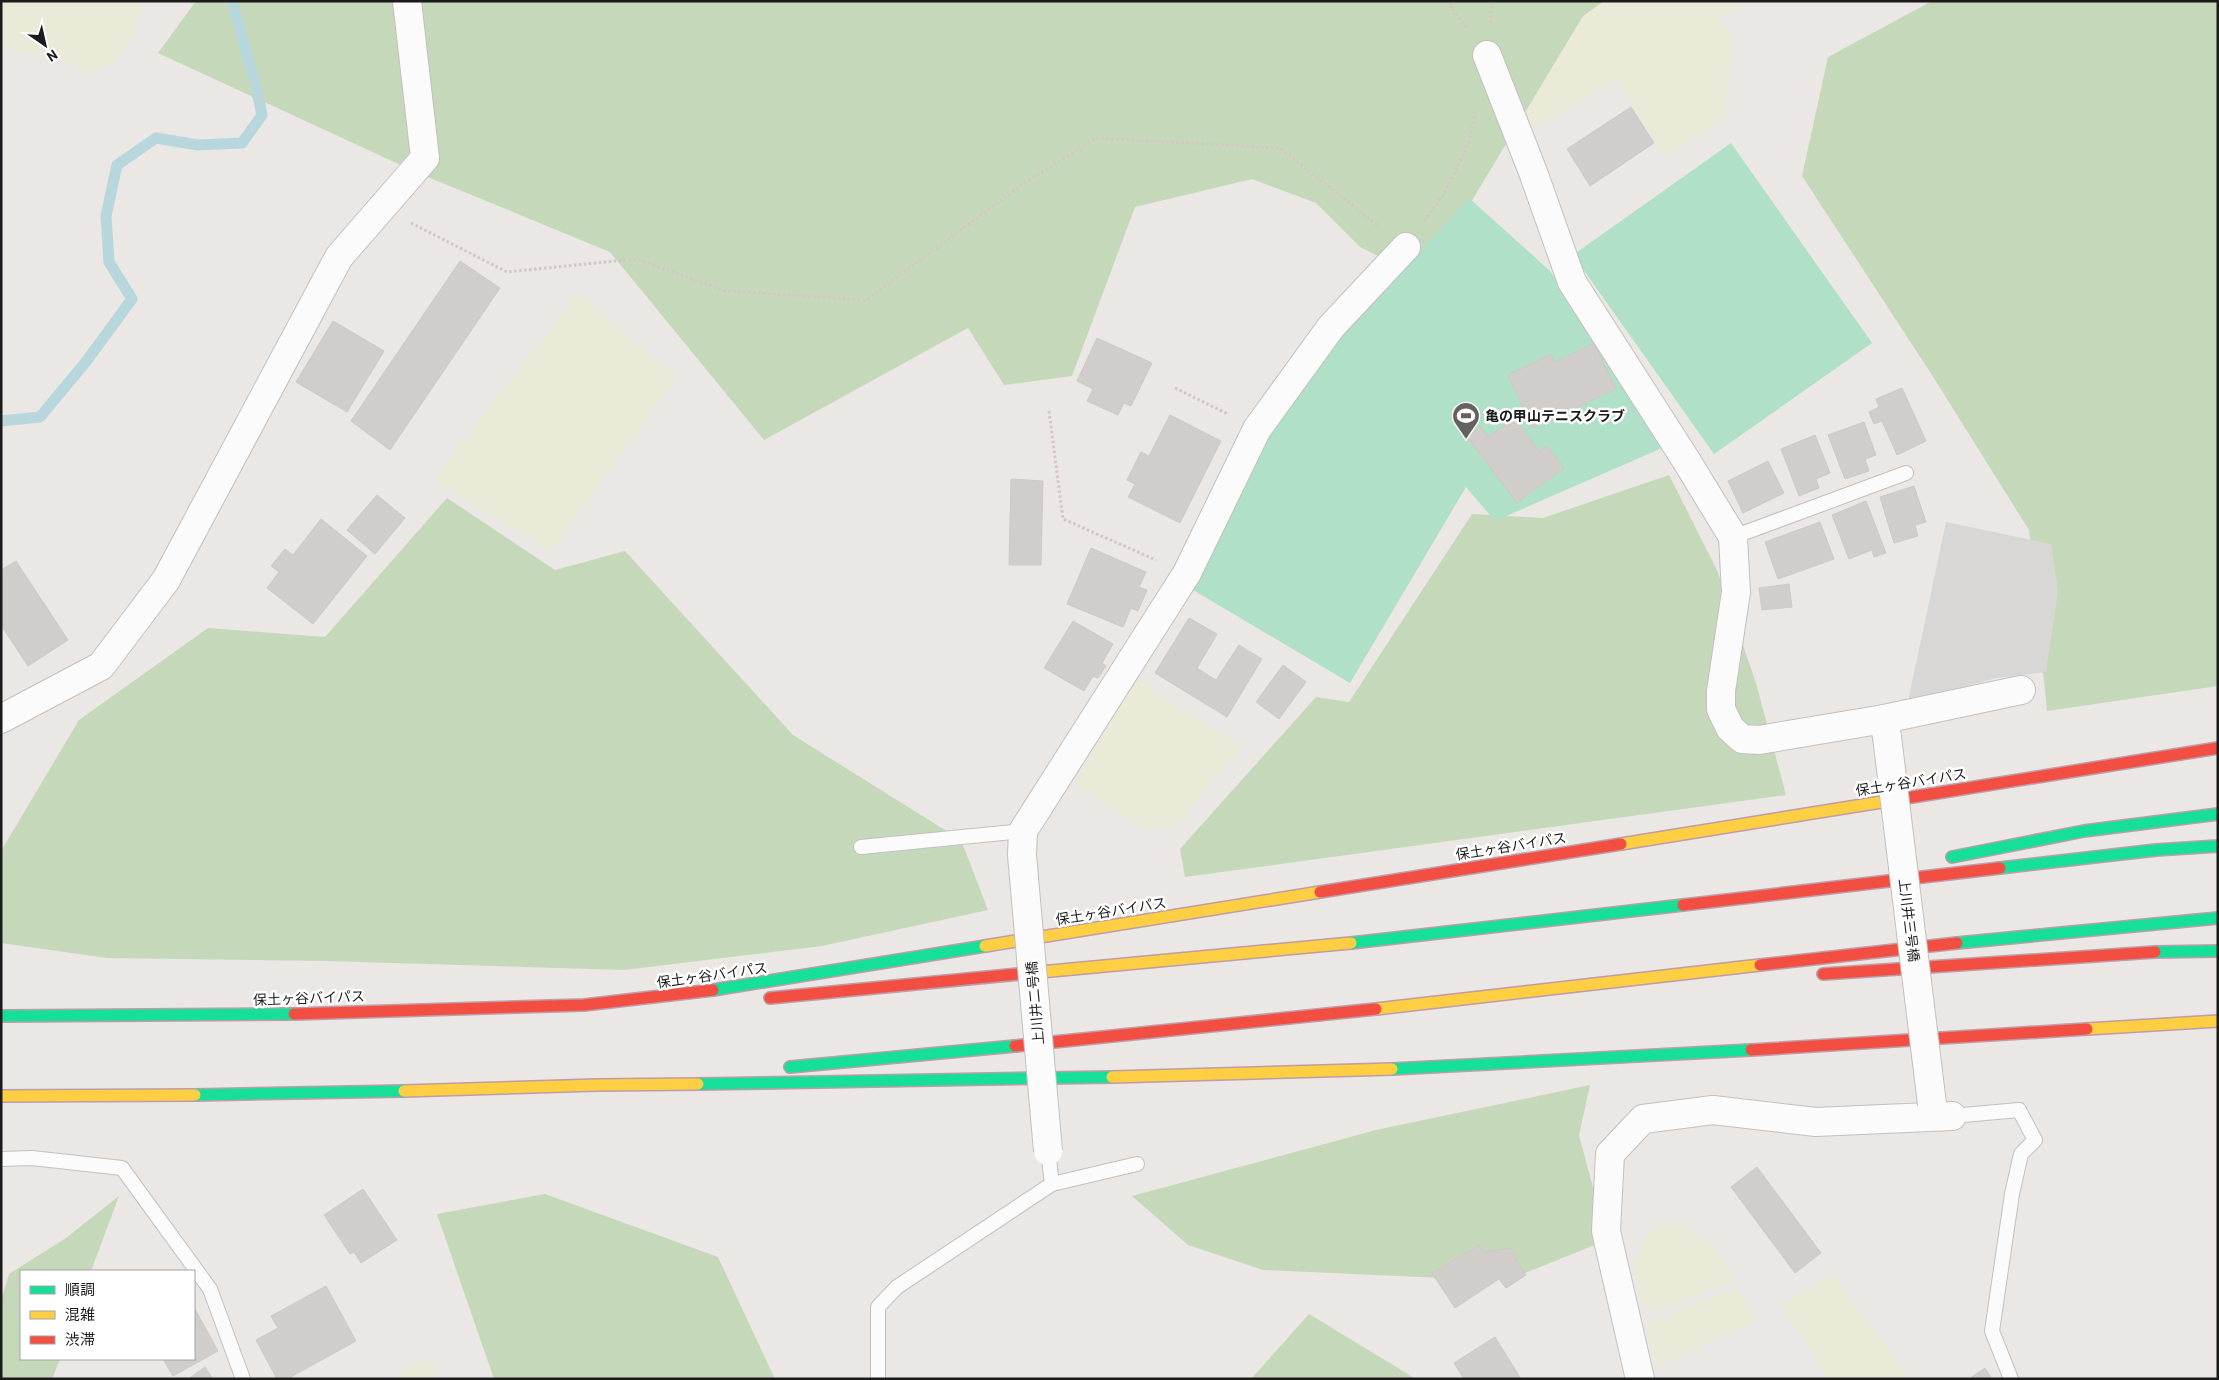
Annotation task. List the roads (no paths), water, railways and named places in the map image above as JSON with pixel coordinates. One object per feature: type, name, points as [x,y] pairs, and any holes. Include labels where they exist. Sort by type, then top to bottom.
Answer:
[{"type":"highway","name":"保土ヶ谷バイパス","points":[[1,1016],[244,1015],[584,1005],[680,995],[799,978],[2218,748]]},
{"type":"highway","points":[[1940,860],[2036,840],[2174,818],[2218,814]]},
{"type":"highway","points":[[762,998],[802,996],[1064,969],[1289,949],[1528,924],[2156,850],[2218,846]]},
{"type":"highway","points":[[1796,891],[1911,866]]},
{"type":"highway","points":[[782,1068],[1292,1019],[1862,953],[2218,918]]},
{"type":"highway","points":[[1810,974],[2162,952],[2218,951]]},
{"type":"highway","points":[[1644,979],[1771,975]]},
{"type":"highway","points":[[584,1005],[732,999]]},
{"type":"highway","points":[[1,1096],[256,1095],[597,1085],[780,1084],[1307,1073],[1609,1059],[2218,1020]]},
{"type":"highway","points":[[597,1085],[743,1071]]},
{"type":"street","points":[[1,719],[101,666],[166,580],[339,257],[425,158],[407,1]]},
{"type":"street","points":[[1487,55],[1533,172],[1572,282],[1733,537],[1736,592],[1721,691],[1721,709],[1730,728],[1742,739],[1759,740],[1885,728],[2021,690]]},
{"type":"street","points":[[1022,843],[1187,573],[1258,429],[1331,327],[1406,247]]},
{"type":"street","name":"上川井三号橋","points":[[1885,728],[1939,1112]]},
{"type":"street","name":"上川井二号橋","points":[[1022,843],[1048,1151]]},
{"type":"street","points":[[1640,1379],[1606,1231],[1610,1154],[1643,1119],[1714,1110],[1816,1122],[1939,1112]]},
{"type":"lane","points":[[1733,537],[1906,473]]},
{"type":"lane","points":[[861,847],[1022,843]]},
{"type":"lane","points":[[1939,1112],[2019,1110],[2035,1140],[2021,1154],[2012,1194],[1992,1331],[2011,1379]]},
{"type":"lane","points":[[1048,1151],[1052,1184]]},
{"type":"lane","points":[[1,1158],[32,1158],[122,1168],[210,1289],[243,1379]]},
{"type":"lane","points":[[878,1379],[878,1307],[897,1287],[1052,1184],[1137,1164]]},
{"type":"waterway","points":[[1,421],[40,417],[85,363],[132,299],[109,262],[106,216],[117,165],[156,138],[198,145],[242,143],[262,115],[255,82],[232,1]]},
{"type":"place","name":"亀の甲山テニスクラブ","points":[[1466,440]]}]
